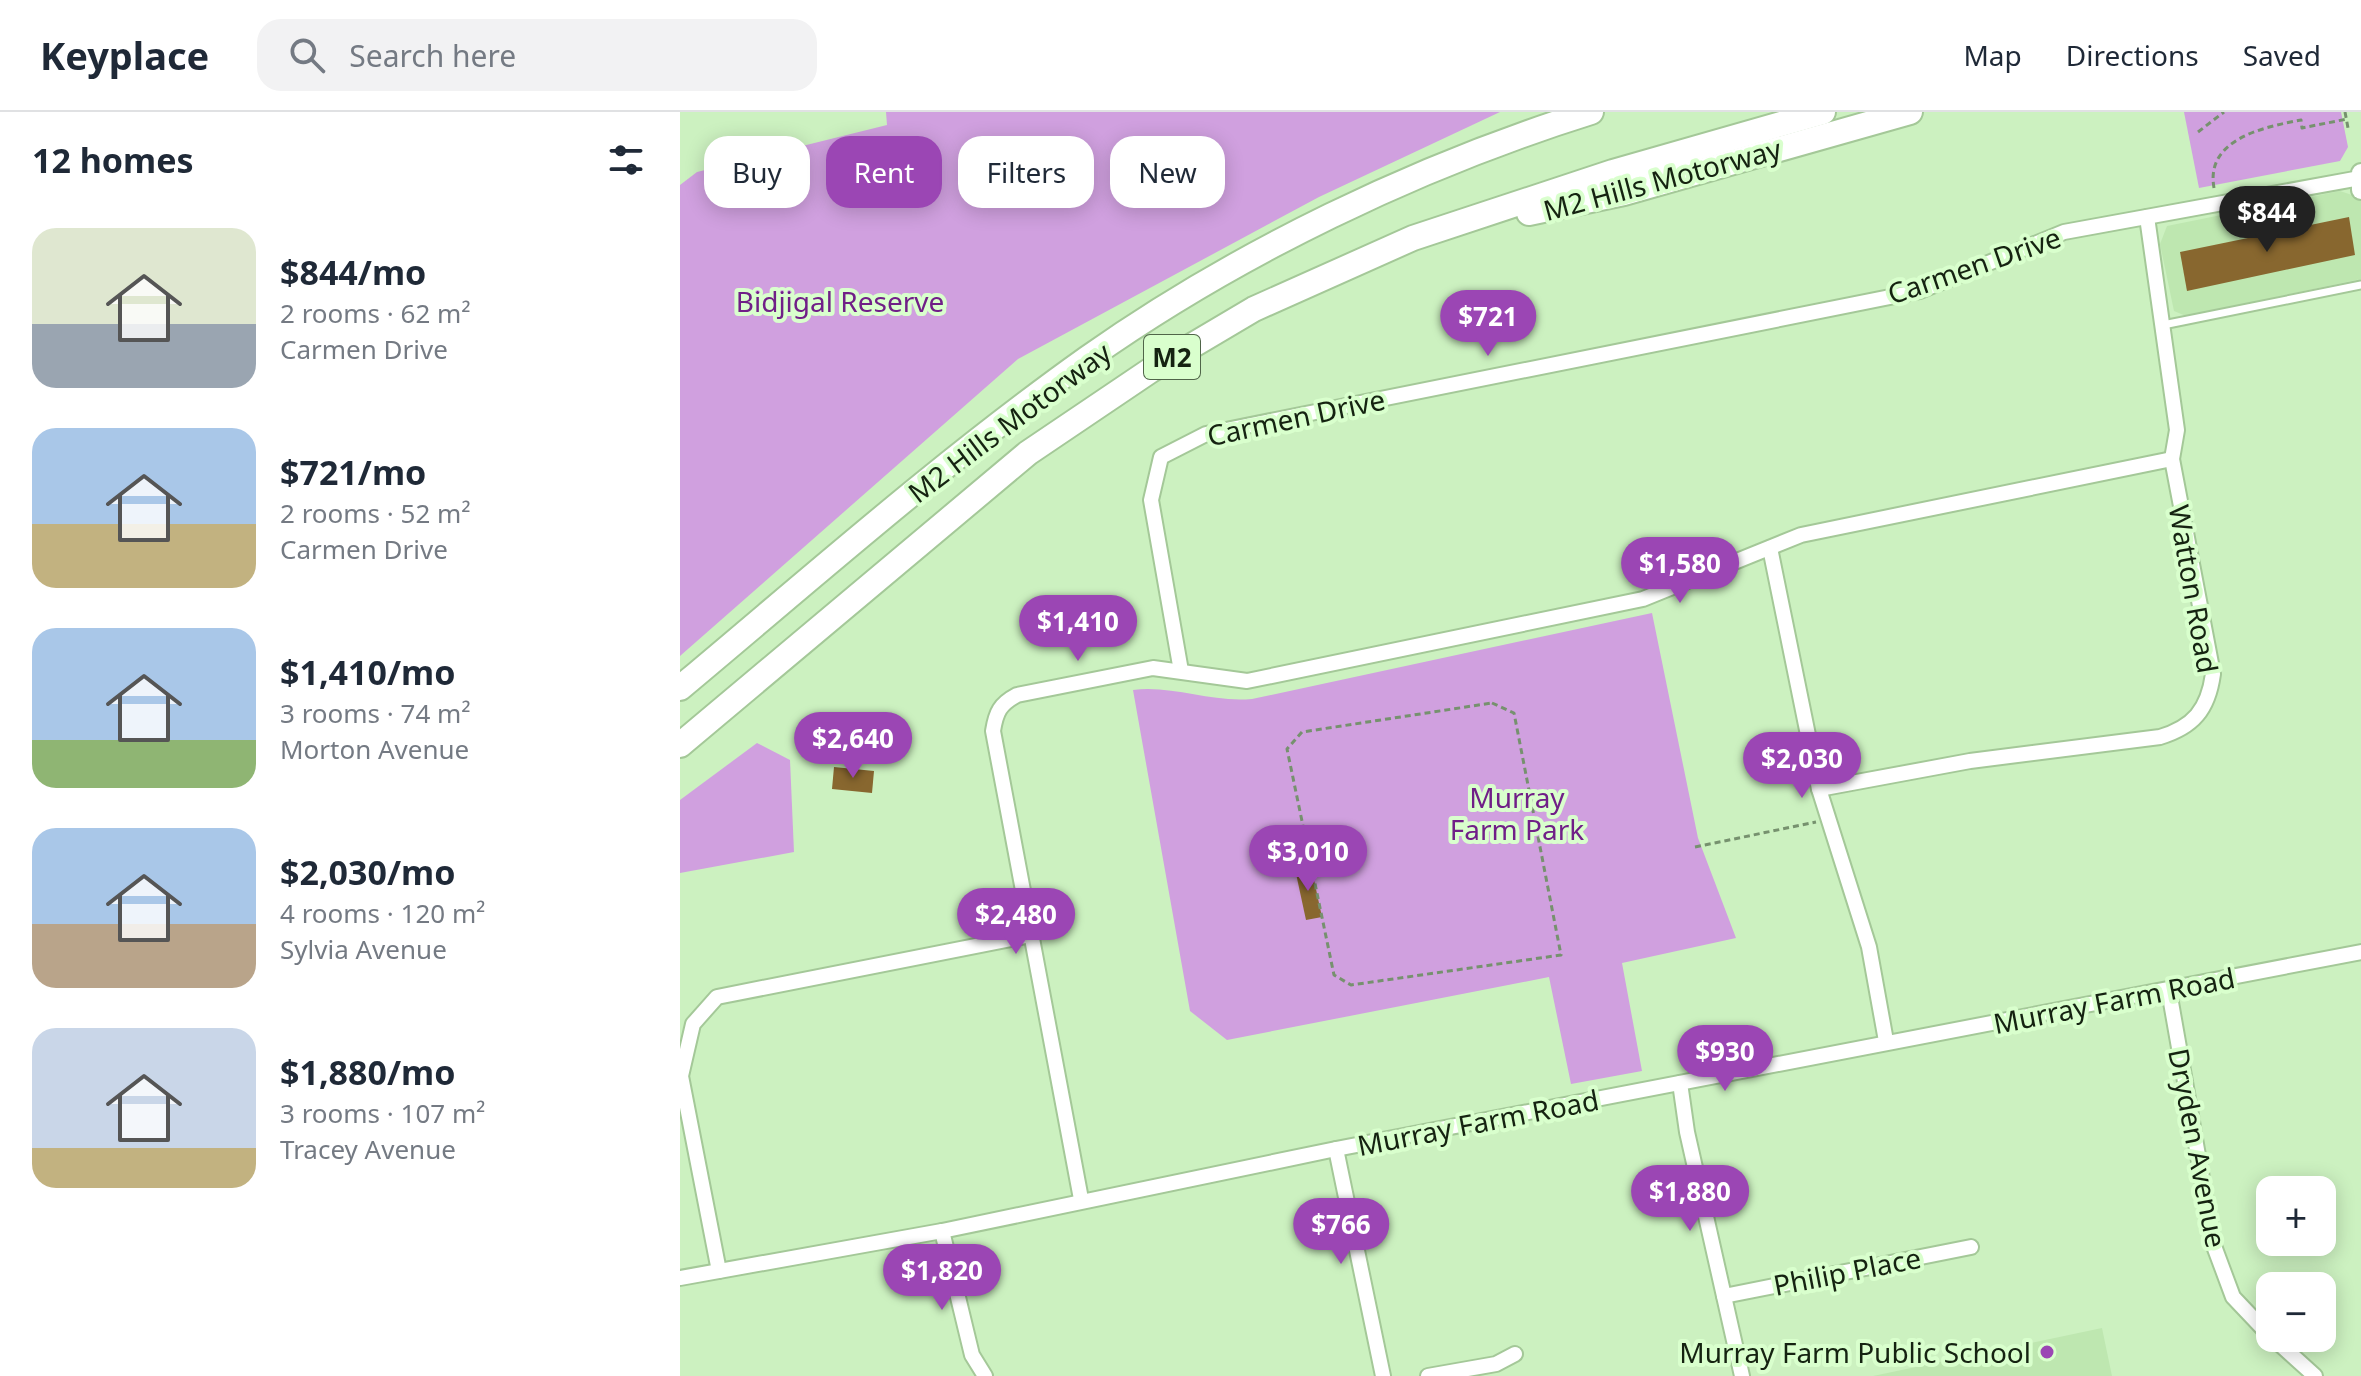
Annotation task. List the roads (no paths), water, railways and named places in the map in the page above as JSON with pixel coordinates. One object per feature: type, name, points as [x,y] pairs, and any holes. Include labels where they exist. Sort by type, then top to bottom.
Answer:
[{"type":"highway","name":"M2 Hills Motorway","points":[[680,688],[927,483],[1087,359],[1227,272],[1345,211],[1457,161],[1591,112]]},
{"type":"highway","name":"M2 Hills Motorway","points":[[680,745],[1028,453],[1189,346],[1327,273],[1413,238],[1613,172],[1823,112]]},
{"type":"highway","name":"M2 Hills Motorway","points":[[1413,238],[1624,193],[1910,112]]},
{"type":"street","name":"Carmen Drive","points":[[1181,671],[1151,500],[1161,457],[1206,434],[1920,291],[2064,232],[2361,180]]},
{"type":"street","name":"Watton Road","points":[[1819,789],[1970,761],[2160,737],[2193,723],[2211,691],[2213,674],[2172,459],[2177,430],[2147,217]]},
{"type":"street","points":[[1081,1199],[993,731],[996,712],[1004,702],[1017,695],[1153,668],[1247,681],[1628,602],[1801,535],[2172,459]]},
{"type":"street","points":[[1770,548],[1819,789],[1869,947],[1886,1041]]},
{"type":"street","points":[[719,1271],[681,1076],[693,1024],[717,997],[1031,935]]},
{"type":"street","name":"Murray Farm Road","points":[[680,1278],[942,1231],[1081,1199],[1886,1041],[2169,991],[2361,952]]},
{"type":"street","name":"Dryden Avenue","points":[[2169,991],[2214,1246],[2233,1297],[2256,1321]]},
{"type":"street","points":[[1680,1083],[1687,1132],[1742,1376]]},
{"type":"street","points":[[1336,1149],[1383,1376]]},
{"type":"street","points":[[942,1231],[972,1355],[985,1376]]},
{"type":"street","name":"Philip Place","points":[[1724,1296],[1971,1247]]},
{"type":"street","name":"Dryden Avenue","points":[[2288,1352],[2315,1376]]},
{"type":"street","points":[[1428,1376],[1496,1364],[1515,1354]]},
{"type":"lane","points":[[2162,325],[2361,285]]},
{"type":"place","name":"Murray Farm Public School","points":[[2047,1352]]},
{"type":"park label","name":"Bidjigal Reserve","points":[[840,301]]},
{"type":"park label","name":"Murray Farm Park","points":[[1517,813]]}]
